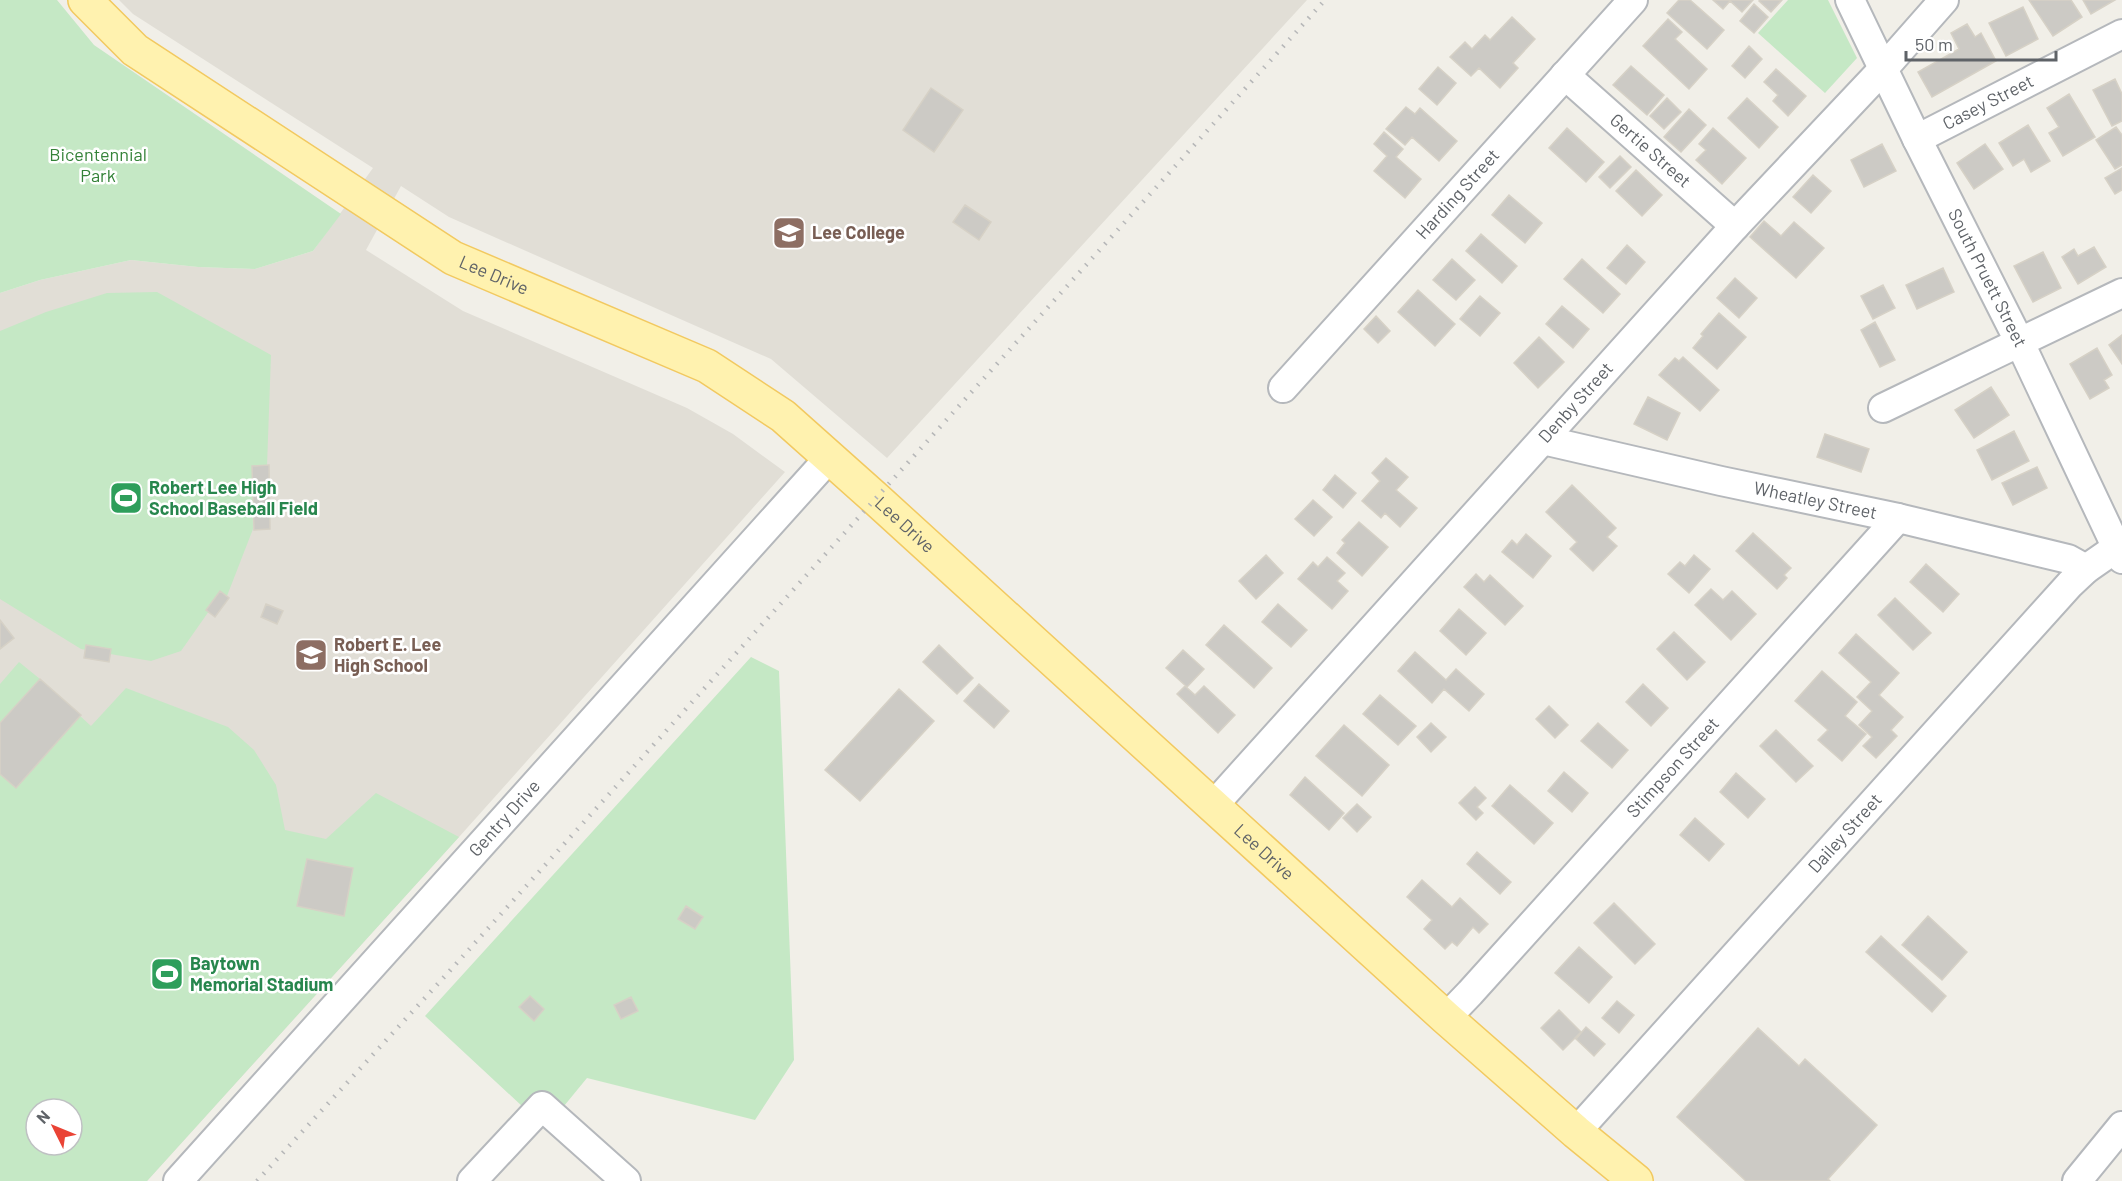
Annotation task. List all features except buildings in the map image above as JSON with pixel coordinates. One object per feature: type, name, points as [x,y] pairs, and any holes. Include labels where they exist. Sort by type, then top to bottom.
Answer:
[{"type":"main road","name":"Lee Drive","points":[[85,0],[135,50],[453,258],[707,366],[783,416],[1446,1018],[1576,1132],[1636,1181]]},
{"type":"street","name":"Harding Street","points":[[1282,388],[1633,0]]},
{"type":"street","name":"South Pruett Street","points":[[1850,0],[2120,550]]},
{"type":"street","name":"Denby Street","points":[[1212,807],[1734,226],[1884,68],[1944,0]]},
{"type":"street","name":"Casey Street","points":[[1917,139],[2122,34]]},
{"type":"street","name":"Gertie Street","points":[[1565,75],[1734,226]]},
{"type":"street","points":[[1883,408],[2122,293]]},
{"type":"street","name":"Wheatley Street","points":[[1543,440],[1898,518],[2068,559],[2086,569]]},
{"type":"street","name":"Gentry Drive","points":[[178,1181],[830,457]]},
{"type":"street","name":"Stimpson Street","points":[[1446,1018],[1898,518]]},
{"type":"street","name":"Dailey Street","points":[[1576,1132],[2062,593],[2086,569],[2120,550]]},
{"type":"street","points":[[472,1181],[542,1106],[626,1181]]},
{"type":"street","points":[[2077,1181],[2122,1126]]},
{"type":"shaded area","points":[[119,0],[1307,0],[887,458],[771,359],[449,217],[401,186],[366,250],[463,311],[687,408],[733,434],[785,472],[459,837],[147,1181],[0,1181],[0,293],[40,280],[131,260],[198,267],[255,269],[313,251],[373,168],[133,14]]},
{"type":"green space","name":"Bicentennial Park","points":[[0,0],[57,0],[94,45],[341,214],[313,251],[255,269],[198,267],[131,260],[40,280],[0,293]]},
{"type":"green space","points":[[1788,0],[1828,0],[1857,58],[1825,93],[1758,33]]},
{"type":"green space","name":"Robert Lee High School Baseball Field","points":[[157,292],[271,355],[267,466],[252,467],[253,529],[227,596],[221,594],[181,651],[151,661],[81,649],[0,599],[0,331],[46,312],[107,293]]},
{"type":"green space","points":[[751,657],[779,671],[794,1060],[755,1120],[587,1078],[564,1106],[523,1107],[425,1016]]},
{"type":"green space","name":"Baytown Memorial Stadium","points":[[19,662],[91,726],[126,688],[228,727],[254,750],[276,785],[285,830],[326,839],[376,793],[459,837],[147,1181],[0,1181],[0,684]]},
{"type":"railway","points":[[257,1181],[446,975],[1325,0]]},
{"type":"place","name":"Lee College","points":[[789,233]]},
{"type":"place","name":"Robert Lee High School Baseball Field","points":[[126,498]]},
{"type":"place","name":"Robert E. Lee High School","points":[[311,655]]},
{"type":"place","name":"Baytown Memorial Stadium","points":[[167,974]]}]
